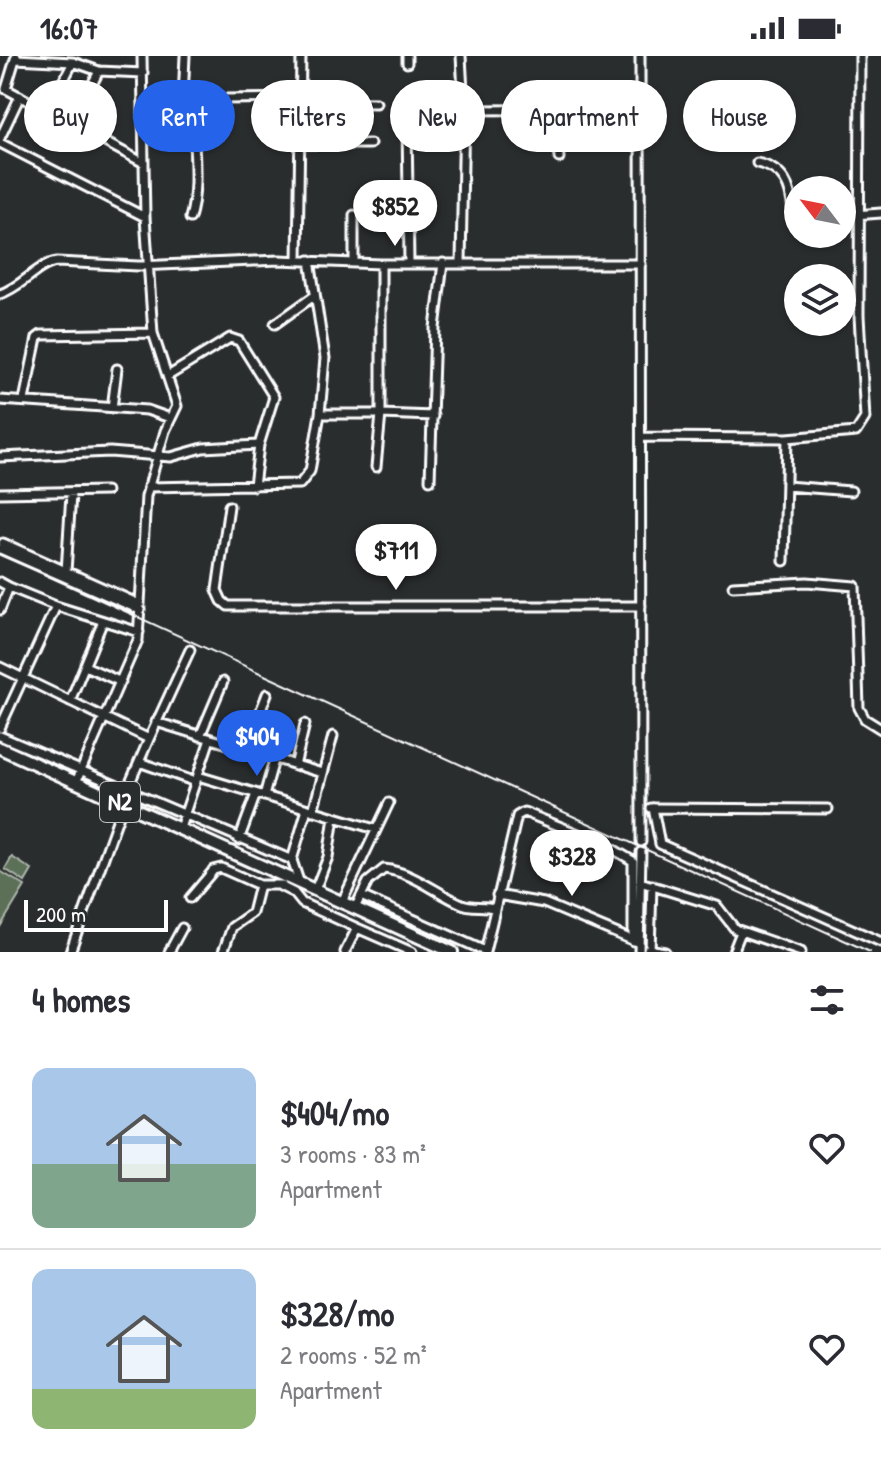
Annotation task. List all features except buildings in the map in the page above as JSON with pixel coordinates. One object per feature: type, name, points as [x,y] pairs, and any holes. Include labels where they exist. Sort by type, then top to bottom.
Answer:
[{"type":"highway","name":"N2","points":[[0,748],[125,798],[241,856],[281,867],[295,880],[315,890],[452,952]]},
{"type":"street","points":[[142,56],[143,80]]},
{"type":"street","points":[[184,80],[185,56]]},
{"type":"street","points":[[300,80],[301,56]]},
{"type":"street","points":[[461,56],[462,80]]},
{"type":"street","points":[[640,56],[640,80]]},
{"type":"street","points":[[642,437],[787,438],[856,432],[865,418],[859,316],[860,56]]},
{"type":"street","points":[[24,98],[6,85],[16,58],[71,59],[99,71],[143,73]]},
{"type":"street","points":[[62,80],[71,59]]},
{"type":"street","points":[[94,80],[99,71]]},
{"type":"street","points":[[20,96],[0,140],[145,217]]},
{"type":"street","points":[[117,148],[144,163]]},
{"type":"street","points":[[0,736],[78,778],[121,682],[139,632],[148,487],[170,418],[177,406],[153,333],[144,152]]},
{"type":"street","points":[[190,218],[196,196],[193,152]]},
{"type":"street","points":[[298,152],[298,260]]},
{"type":"street","points":[[407,152],[409,263]]},
{"type":"street","points":[[461,262],[463,152]]},
{"type":"street","points":[[559,152],[559,158]]},
{"type":"street","points":[[640,152],[641,842]]},
{"type":"street","points":[[757,163],[770,166],[784,178]]},
{"type":"street","points":[[856,214],[881,213]]},
{"type":"street","points":[[354,215],[354,262]]},
{"type":"street","points":[[0,294],[26,283],[50,263],[150,265],[310,260],[381,264],[641,264]]},
{"type":"street","points":[[148,487],[254,486],[305,481],[310,471],[320,414],[325,358],[310,260]]},
{"type":"street","points":[[430,480],[435,328],[443,263]]},
{"type":"street","points":[[376,467],[381,414],[381,264]]},
{"type":"street","points":[[275,324],[314,296]]},
{"type":"street","points":[[24,400],[37,338],[41,335],[153,333]]},
{"type":"street","points":[[168,376],[236,338],[273,392],[259,445],[254,486]]},
{"type":"street","points":[[112,408],[117,369]]},
{"type":"street","points":[[0,400],[152,411],[170,418]]},
{"type":"street","points":[[320,414],[433,416]]},
{"type":"street","points":[[784,561],[787,438]]},
{"type":"street","points":[[0,457],[110,452],[177,457],[203,448],[259,445]]},
{"type":"street","points":[[786,486],[851,491]]},
{"type":"street","points":[[0,493],[106,491]]},
{"type":"street","points":[[66,572],[71,494]]},
{"type":"street","points":[[229,506],[217,590],[228,606],[641,606]]},
{"type":"street","points":[[2,546],[139,607]]},
{"type":"street","points":[[2,546],[139,607]]},
{"type":"street","points":[[0,582],[56,606],[139,632]]},
{"type":"street","points":[[733,586],[807,582],[855,586],[859,708],[865,719],[881,729]]},
{"type":"street","points":[[0,610],[9,587]]},
{"type":"street","points":[[0,728],[56,606]]},
{"type":"street","points":[[70,701],[103,621]]},
{"type":"street","points":[[70,952],[139,762],[190,650]]},
{"type":"street","points":[[85,666],[121,682]]},
{"type":"street","points":[[0,667],[149,739]]},
{"type":"street","points":[[200,736],[223,682]]},
{"type":"street","points":[[245,751],[267,694]]},
{"type":"street","points":[[156,722],[322,773]]},
{"type":"street","points":[[295,766],[305,724]]},
{"type":"street","points":[[280,886],[295,880],[292,860],[333,736]]},
{"type":"street","points":[[180,828],[210,739]]},
{"type":"street","points":[[241,856],[242,841],[274,760]]},
{"type":"street","points":[[139,762],[375,829]]},
{"type":"street","points":[[125,798],[184,814],[292,860]]},
{"type":"street","points":[[342,902],[389,803]]},
{"type":"street","points":[[641,808],[828,809]]},
{"type":"street","points":[[653,808],[660,844],[881,942]]},
{"type":"street","points":[[361,896],[485,952],[517,816],[528,813],[606,845],[633,861],[637,947]]},
{"type":"street","points":[[315,890],[328,857],[334,817]]},
{"type":"street","points":[[637,947],[641,852]]},
{"type":"street","points":[[190,898],[213,871],[221,868],[259,885],[280,886],[294,893],[302,903],[412,952]]},
{"type":"street","points":[[355,908],[373,876],[389,869],[464,905],[480,904],[494,908]]},
{"type":"street","points":[[640,882],[717,906],[732,927],[741,932],[786,950],[801,952]]},
{"type":"street","points":[[223,952],[232,927],[250,916],[259,885]]},
{"type":"street","points":[[650,951],[652,885]]},
{"type":"street","points":[[497,895],[544,903],[637,947],[665,952]]},
{"type":"street","points":[[169,952],[182,928]]},
{"type":"street","points":[[345,952],[357,928]]},
{"type":"street","points":[[733,952],[741,932]]},
{"type":"street","points":[[761,952],[766,941]]},
{"type":"green space","points":[[12,857],[32,870],[25,882],[5,869]]},
{"type":"green space","points":[[0,871],[25,886],[0,927]]},
{"type":"railway","points":[[0,554],[870,952]]}]
